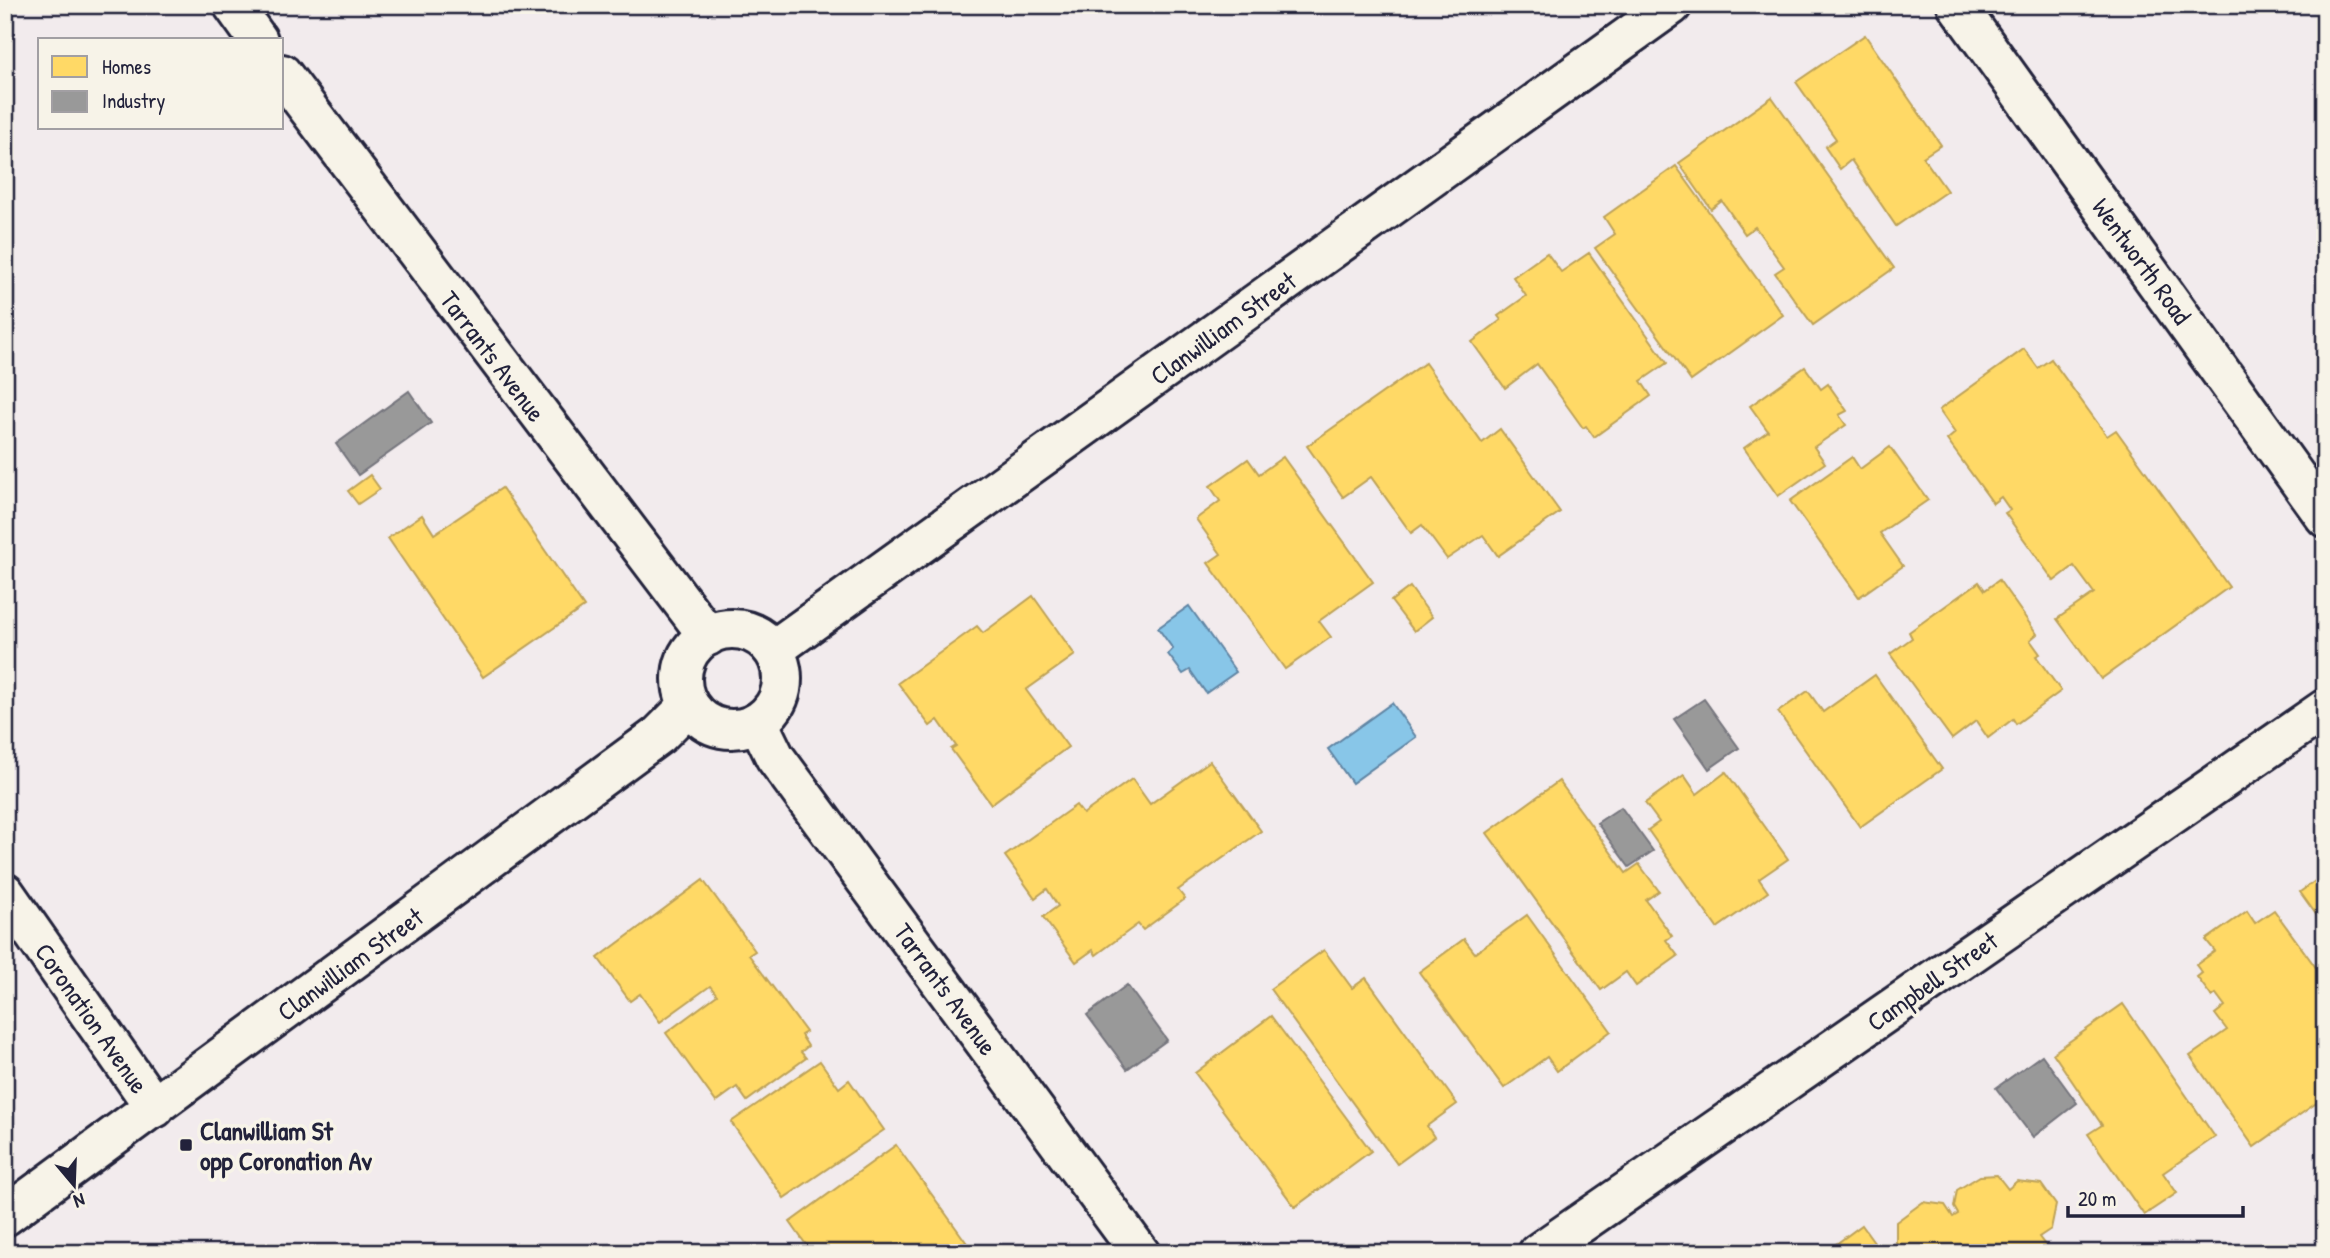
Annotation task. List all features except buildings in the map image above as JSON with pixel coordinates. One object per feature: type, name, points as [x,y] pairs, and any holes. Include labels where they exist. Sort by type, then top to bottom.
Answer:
[{"type":"street","points":[[233,5],[257,38]]},
{"type":"street","name":"Clanwilliam Street","points":[[773,650],[1672,5]]},
{"type":"street","name":"Wentworth Road","points":[[1957,5],[2325,517]]},
{"type":"street","name":"Tarrants Avenue","points":[[284,77],[708,636]]},
{"type":"street","points":[[723,630],[747,631],[761,638],[773,650],[781,667],[780,694],[772,710],[758,722],[742,728],[725,728],[701,718],[689,705],[682,680],[685,663],[694,647],[708,636],[723,630]]},
{"type":"street","name":"Clanwilliam Street","points":[[5,1216],[659,735],[689,705]]},
{"type":"street","name":"Campbell Street","points":[[1538,1253],[2325,709]]},
{"type":"street","name":"Tarrants Avenue","points":[[758,722],[775,757],[1140,1253]]},
{"type":"street","name":"Coronation Avenue","points":[[5,893],[155,1108]]},
{"type":"water","points":[[1189,606],[1236,672],[1206,693],[1190,670],[1183,674],[1168,654],[1173,649],[1158,628]]},
{"type":"water","points":[[1392,703],[1416,737],[1352,783],[1328,749]]},
{"type":"place","name":"Clanwilliam St opp Coronation Av","points":[[186,1145]]}]
